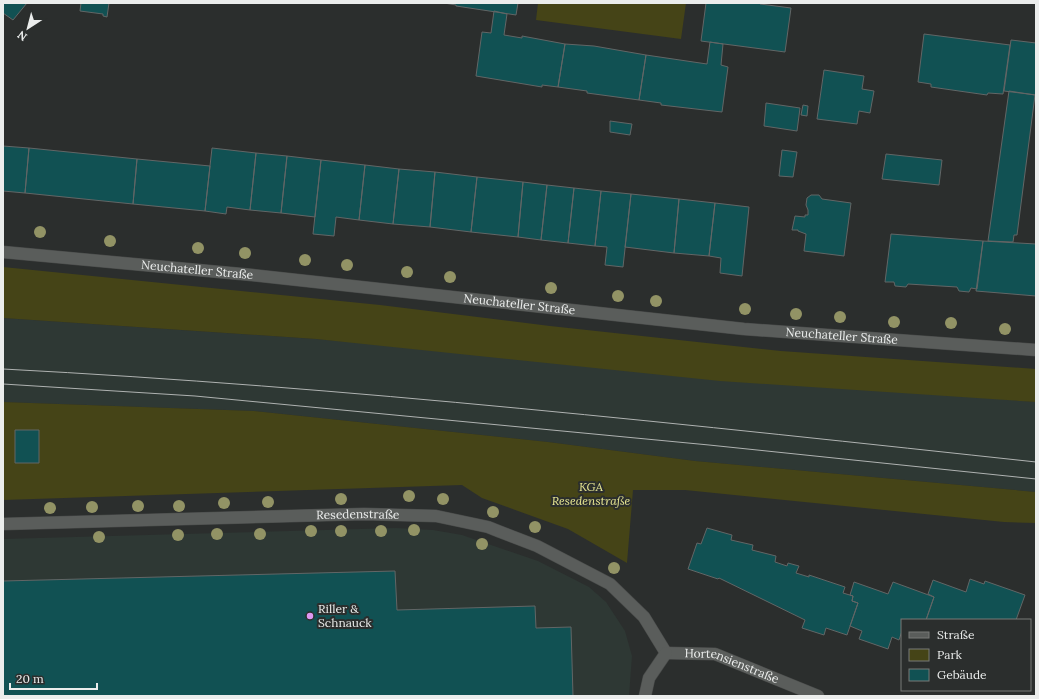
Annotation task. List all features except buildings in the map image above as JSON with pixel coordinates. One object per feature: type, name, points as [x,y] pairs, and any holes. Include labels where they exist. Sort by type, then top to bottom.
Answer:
[{"type":"street","name":"Neuchateller Straße","points":[[3,252],[252,275],[744,328],[1036,350]]},
{"type":"street","name":"Resedenstraße","points":[[3,524],[364,514],[436,516],[488,527],[537,546],[610,584],[644,617],[666,653]]},
{"type":"street","points":[[645,696],[649,678],[666,653]]},
{"type":"street","name":"Hortensienstraße","points":[[666,653],[715,654],[818,696]]},
{"type":"shaded area","points":[[3,318],[316,339],[1036,402],[1036,492],[695,461],[548,442],[254,411],[3,402]]},
{"type":"shaded area","name":"Riller & Schnauck","points":[[396,528],[433,530],[462,535],[538,561],[589,587],[606,602],[625,631],[632,656],[629,696],[3,696],[3,539]]},
{"type":"green space","points":[[538,3],[686,3],[681,39],[536,20]]},
{"type":"green space","points":[[3,267],[380,305],[550,326],[781,351],[1036,369],[1036,402],[720,381],[316,339],[3,318]]},
{"type":"green space","name":"KGA Resedenstraße","points":[[3,402],[254,411],[548,442],[695,461],[1036,492],[1036,523],[1004,522],[685,490],[633,490],[627,563],[568,529],[482,498],[462,485],[3,500]]},
{"type":"tram line","points":[[3,369],[262,386],[520,408],[1036,462]]},
{"type":"tram line","points":[[3,384],[195,396],[709,445],[1036,479]]},
{"type":"place","name":"Riller & Schnauck","points":[[310,616]]}]
